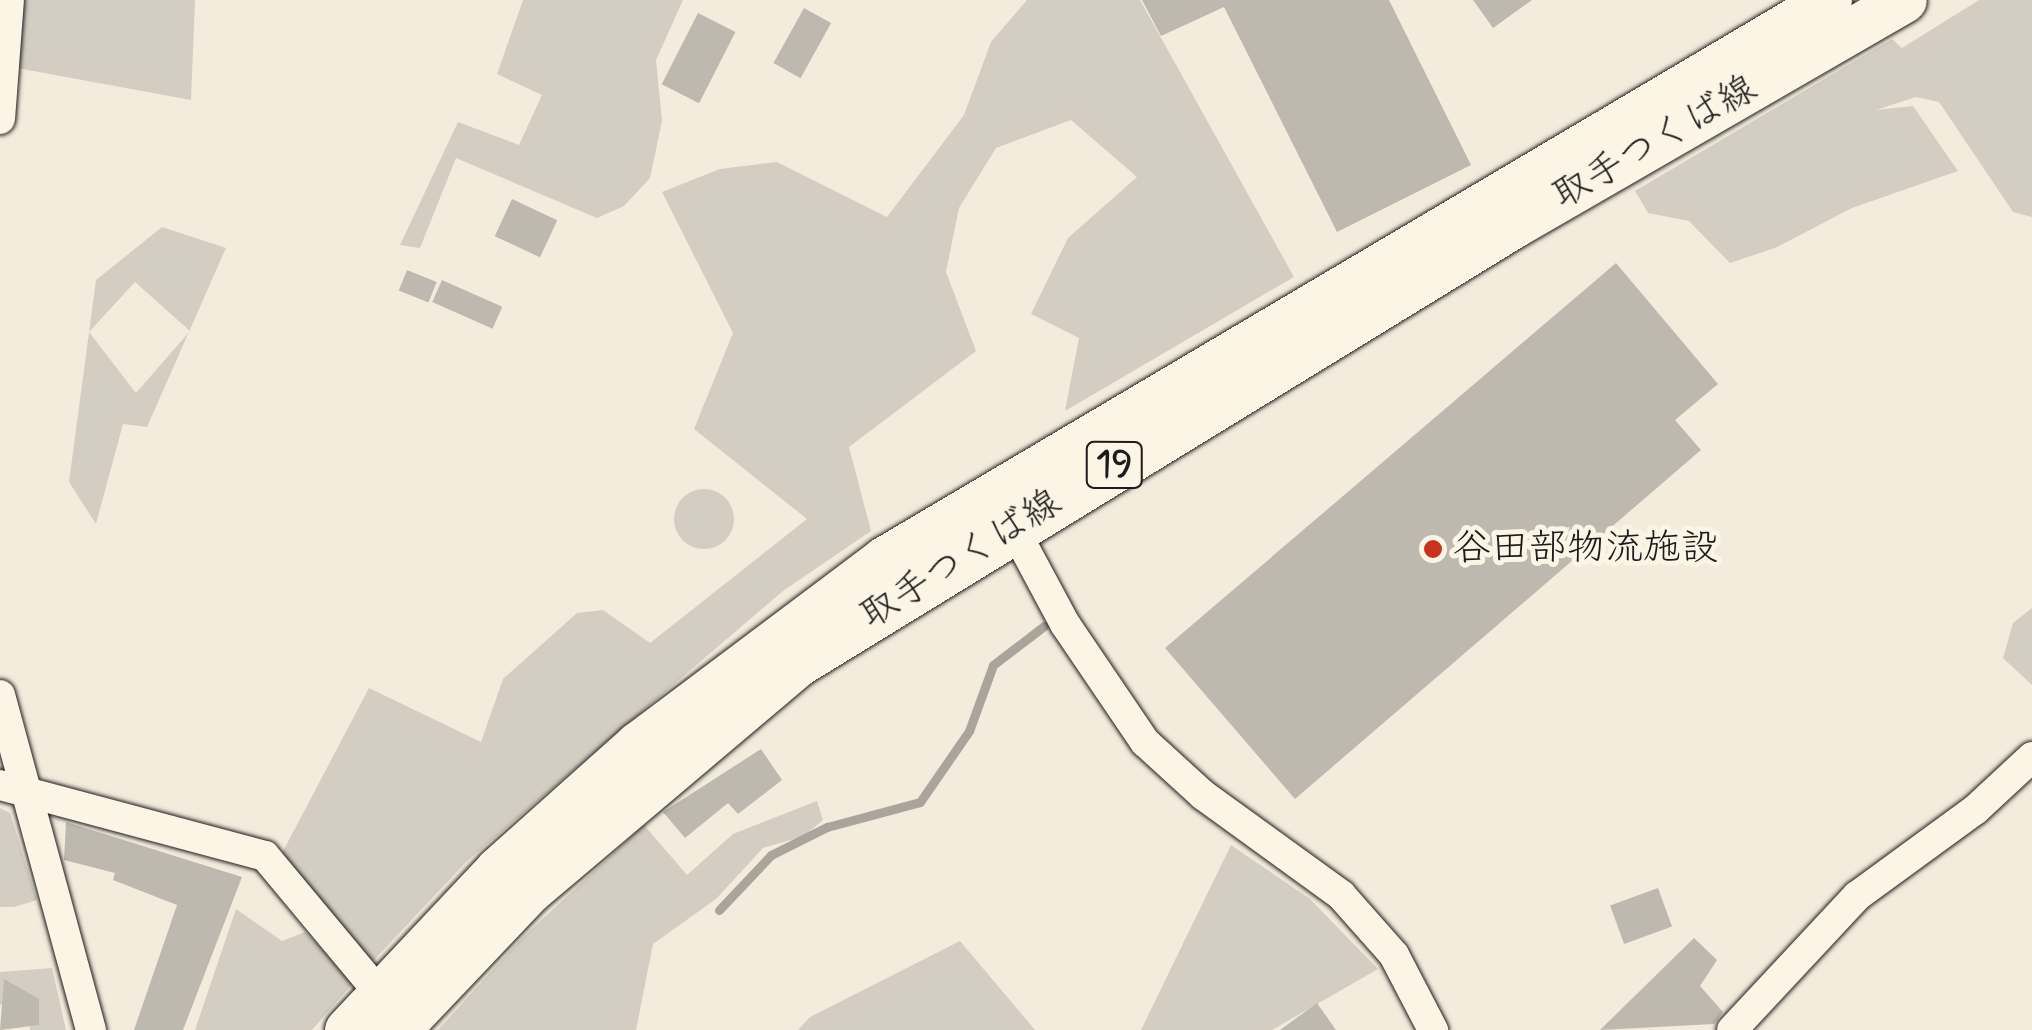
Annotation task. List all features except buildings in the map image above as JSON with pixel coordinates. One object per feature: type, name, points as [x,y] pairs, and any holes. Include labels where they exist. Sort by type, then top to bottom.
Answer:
[{"type":"main road","name":"取手つくば線","points":[[346,1030],[388,1011],[664,771],[1002,508],[1829,0]]},
{"type":"main road","name":"取手つくば線","points":[[1002,508],[1904,0]]},
{"type":"street","points":[[0,119],[9,0]]},
{"type":"street","points":[[1002,508],[1065,624],[1145,742],[1203,795],[1342,895],[1394,956],[1434,1030]]},
{"type":"street","points":[[0,695],[11,787],[91,1030]]},
{"type":"street","points":[[1732,1030],[1856,896],[1975,810],[2032,757]]},
{"type":"street","points":[[11,787],[265,856],[388,1011]]},
{"type":"shaded area","points":[[21,0],[195,0],[191,100],[17,68]]},
{"type":"shaded area","points":[[523,0],[683,0],[656,60],[662,121],[650,178],[624,206],[597,218],[456,158],[420,248],[400,245],[458,122],[519,145],[542,95],[497,74]]},
{"type":"shaded area","points":[[1027,0],[1140,0],[1294,277],[1065,411],[1079,338],[1031,314],[1068,238],[1137,177],[1071,120],[996,148],[959,208],[946,272],[976,351],[849,447],[871,531],[783,591],[466,862],[372,962],[281,855],[369,688],[481,742],[503,679],[577,613],[603,610],[650,643],[807,519],[694,429],[733,333],[662,192],[720,169],[777,162],[887,217],[964,115],[991,42]]},
{"type":"shaded area","points":[[1979,0],[2032,0],[2032,217],[2013,212],[1939,102],[1916,97],[1876,110],[1913,106],[1958,171],[1852,208],[1775,248],[1730,263],[1689,221],[1648,213],[1635,191],[1892,39],[1902,48]]},
{"type":"shaded area","points":[[162,227],[226,248],[190,331],[135,282],[89,332],[96,280]]},
{"type":"shaded area","points":[[89,332],[136,393],[189,332],[147,427],[123,424],[96,524],[69,482]]},
{"type":"shaded area","points":[[704,489],[725,498],[734,519],[725,540],[704,549],[683,540],[674,519],[683,498]]},
{"type":"shaded area","points":[[2032,608],[2032,685],[2003,658],[2013,623]]},
{"type":"shaded area","points":[[817,801],[823,820],[804,836],[763,848],[716,899],[653,944],[636,1030],[438,1030],[521,939],[644,825],[687,875],[733,834]]},
{"type":"shaded area","points":[[0,808],[10,813],[37,900],[14,907],[0,907]]},
{"type":"shaded area","points":[[1231,845],[1310,899],[1378,969],[1272,1030],[1141,1030]]},
{"type":"shaded area","points":[[236,909],[282,941],[305,932],[354,982],[312,1030],[195,1030]]},
{"type":"shaded area","points":[[960,941],[1035,1030],[798,1030],[810,1017]]},
{"type":"shaded area","points":[[52,968],[66,1030],[30,1030],[30,993],[0,1005],[0,972]]},
{"type":"waterway","points":[[719,910],[771,855],[827,827],[920,802],[969,731],[993,665],[1044,626]]},
{"type":"place","name":"谷田部物流施設","points":[[1433,549]]}]
